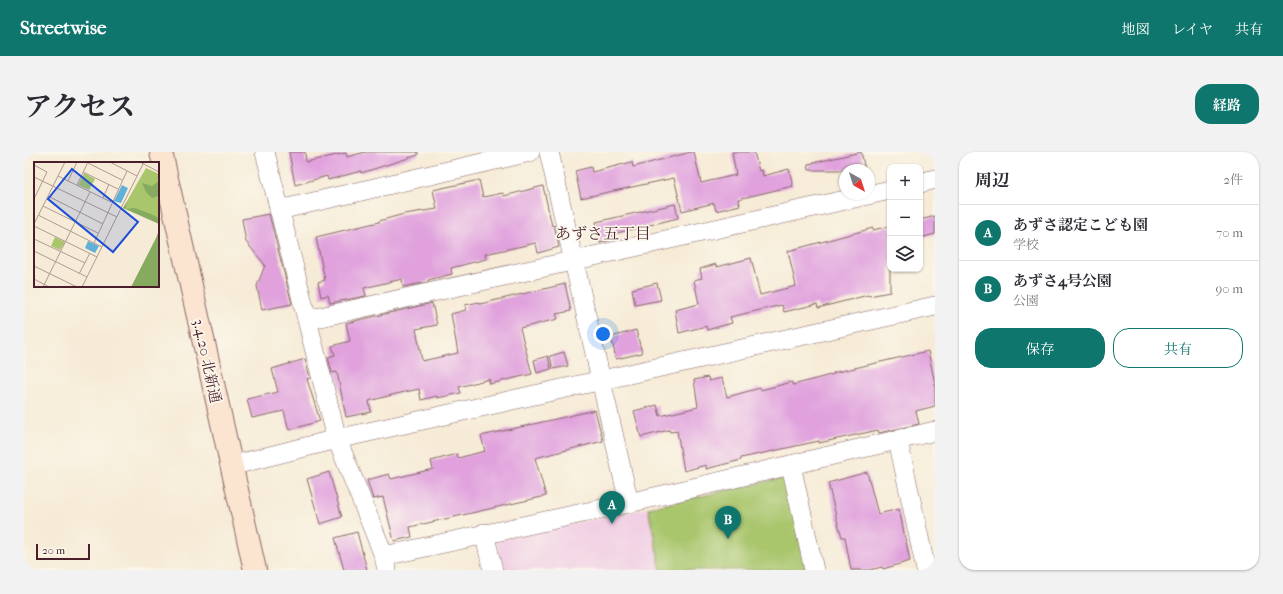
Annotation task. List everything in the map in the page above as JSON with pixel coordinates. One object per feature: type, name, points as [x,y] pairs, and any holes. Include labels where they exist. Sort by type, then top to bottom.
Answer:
[{"type":"street","name":"3.4.20 北新通","points":[[162,152],[230,466],[255,570]]},
{"type":"street","points":[[265,152],[336,439],[385,563],[484,533],[629,503],[935,431]]},
{"type":"street","points":[[279,210],[530,152]]},
{"type":"street","points":[[549,152],[629,503]]},
{"type":"street","points":[[923,182],[935,180]]},
{"type":"street","points":[[307,320],[887,191]]},
{"type":"street","points":[[230,466],[336,439],[935,306]]},
{"type":"street","points":[[898,440],[926,570]]},
{"type":"street","points":[[791,465],[814,570]]},
{"type":"street","points":[[484,533],[493,570]]},
{"type":"shaded area","points":[[648,508],[661,570],[503,570],[496,540]]},
{"type":"green space","points":[[782,478],[789,485],[809,570],[661,570],[648,508]]},
{"type":"building","points":[[289,152],[305,152],[306,162],[346,153],[347,157],[365,152],[418,152],[418,155],[361,173],[361,171],[328,180],[327,176],[295,185]]},
{"type":"building","points":[[694,152],[701,183],[736,175],[732,152],[754,152],[759,171],[762,170],[763,176],[789,169],[793,186],[738,199],[740,205],[716,211],[714,203],[682,211],[674,178],[581,198],[575,171],[591,167],[592,172],[632,162],[633,167]]},
{"type":"building","points":[[861,152],[864,164],[839,164],[839,170],[809,170],[808,164]]},
{"type":"building","points":[[479,180],[483,197],[503,193],[504,196],[543,186],[552,226],[554,225],[559,247],[538,253],[536,243],[485,254],[486,259],[451,268],[452,274],[428,280],[428,282],[403,287],[402,279],[364,288],[366,296],[330,303],[328,295],[321,297],[318,282],[325,280],[316,237],[379,222],[404,214],[437,209],[433,190]]},
{"type":"building","points":[[675,204],[678,218],[613,234],[614,239],[600,243],[596,222]]},
{"type":"building","points":[[269,214],[292,304],[262,310],[257,286],[265,265],[246,242],[242,219]]},
{"type":"building","points":[[935,216],[935,234],[923,237],[923,219]]},
{"type":"building","points":[[887,227],[887,272],[890,272],[890,292],[868,295],[818,308],[817,304],[784,312],[782,305],[730,317],[732,323],[707,330],[706,326],[679,333],[675,310],[699,304],[694,280],[702,278],[700,269],[716,264],[717,267],[751,258],[760,295],[796,286],[788,251],[873,228],[873,230]]},
{"type":"building","points":[[657,283],[661,300],[635,305],[632,289]]},
{"type":"building","points":[[565,284],[571,311],[556,314],[558,319],[520,328],[532,374],[490,384],[489,379],[459,387],[461,393],[437,398],[437,396],[421,400],[419,389],[396,394],[369,401],[371,412],[346,417],[337,372],[332,373],[328,357],[335,355],[332,346],[350,341],[346,323],[432,303],[437,325],[416,329],[422,361],[458,353],[451,314],[466,310],[465,305],[479,302],[480,304]]},
{"type":"building","points":[[636,330],[642,353],[616,359],[611,337]]},
{"type":"building","points":[[928,351],[935,384],[935,406],[916,411],[919,424],[879,433],[878,430],[819,443],[819,441],[741,458],[741,460],[706,469],[706,465],[684,471],[677,431],[670,432],[669,430],[641,437],[634,411],[657,405],[660,416],[698,407],[694,380],[708,377],[709,381],[722,378],[727,397],[760,388],[761,390],[792,382],[793,385],[834,374],[833,373]]},
{"type":"building","points":[[564,352],[568,366],[553,369],[550,356]]},
{"type":"building","points":[[548,356],[551,369],[537,373],[534,360]]},
{"type":"building","points":[[305,359],[310,378],[307,379],[320,421],[289,430],[284,411],[252,418],[247,399],[278,392],[272,369]]},
{"type":"building","points":[[595,410],[603,441],[535,458],[546,496],[410,527],[412,537],[394,541],[383,497],[373,499],[367,480],[389,474],[391,479],[433,469],[431,461],[457,454],[458,458],[485,451],[481,436]]},
{"type":"building","points":[[329,472],[342,517],[320,524],[307,479]]},
{"type":"building","points":[[867,472],[878,514],[899,509],[910,561],[883,569],[882,567],[870,570],[851,570],[845,537],[842,537],[828,483]]},
{"type":"building","points":[[357,532],[367,570],[344,570],[335,538]]},
{"type":"place","name":"あずさ認定こども園","points":[[612,524]]},
{"type":"place","name":"あずさ4号公園","points":[[728,539]]},
{"type":"district","name":"あずさ五丁目","points":[[603,233]]}]
